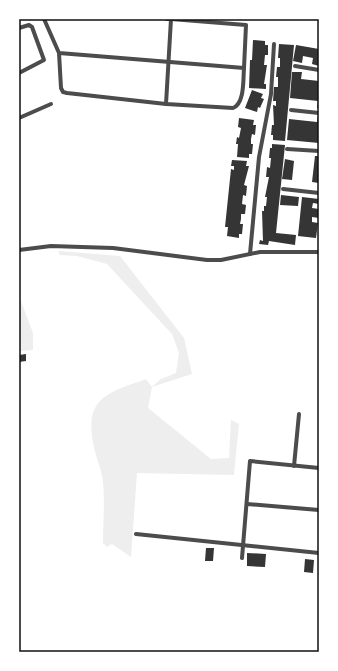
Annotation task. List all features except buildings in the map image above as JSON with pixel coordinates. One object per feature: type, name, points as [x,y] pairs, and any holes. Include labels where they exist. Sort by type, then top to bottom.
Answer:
[{"type":"street","points":[[44,19],[59,52],[61,88],[63,92],[166,104],[233,108],[236,107],[243,88],[246,19]]},
{"type":"street","points":[[167,19],[246,25]]},
{"type":"street","points":[[166,104],[171,19]]},
{"type":"street","points":[[19,28],[29,25],[32,26],[44,60],[19,73]]},
{"type":"street","points":[[250,254],[259,157],[271,94],[274,44]]},
{"type":"street","points":[[59,52],[244,68]]},
{"type":"street","points":[[295,66],[319,70]]},
{"type":"street","points":[[19,118],[50,104]]},
{"type":"street","points":[[291,110],[319,113]]},
{"type":"street","points":[[287,149],[319,151]]},
{"type":"street","points":[[283,189],[319,193]]},
{"type":"street","points":[[19,250],[51,246],[113,248],[206,260],[221,260],[260,252],[319,252]]},
{"type":"street","points":[[294,466],[299,414]]},
{"type":"street","points":[[242,558],[250,461],[319,468]]},
{"type":"street","points":[[247,504],[319,510]]},
{"type":"street","points":[[136,534],[319,553]]},
{"type":"shaded area","points":[[58,251],[120,256],[184,338],[192,374],[152,387],[161,379],[176,373],[179,353],[172,334],[107,264],[77,256],[60,255]]},
{"type":"shaded area","points":[[19,296],[33,333],[33,350],[19,351]]},
{"type":"shaded area","points":[[146,379],[152,387],[148,408],[211,459],[229,458],[231,420],[239,424],[234,475],[137,473],[131,557],[112,544],[107,547],[103,543],[103,482],[91,431],[92,418],[95,408],[101,400],[110,394]]}]
